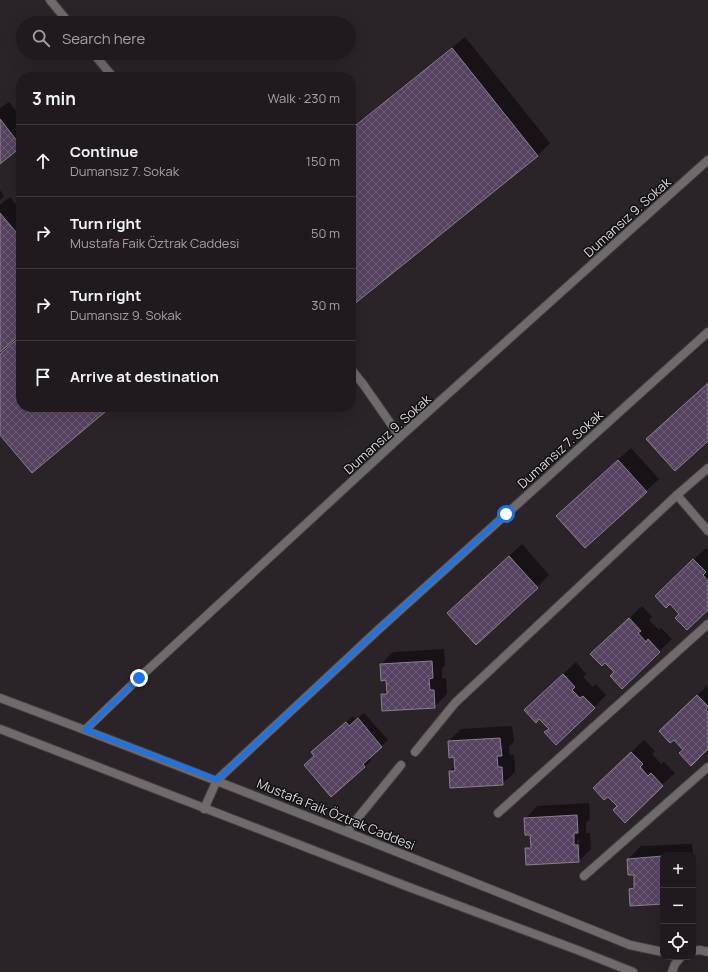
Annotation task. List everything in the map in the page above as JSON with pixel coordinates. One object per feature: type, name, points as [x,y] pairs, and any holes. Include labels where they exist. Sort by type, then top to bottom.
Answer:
[{"type":"street","points":[[50,0],[63,16]]},
{"type":"street","points":[[99,60],[109,72]]},
{"type":"street","name":"Dumansız 9. Sokak","points":[[85,730],[144,672],[400,437],[708,160]]},
{"type":"street","name":"Dumansız 7. Sokak","points":[[217,780],[378,630],[708,332]]},
{"type":"street","points":[[356,375],[400,437]]},
{"type":"street","points":[[415,752],[455,703],[677,495],[708,468]]},
{"type":"street","points":[[677,495],[708,531]]},
{"type":"street","points":[[498,813],[708,624]]},
{"type":"street","name":"Mustafa Faik Öztrak Caddesi","points":[[0,698],[217,780],[630,945],[660,951]]},
{"type":"street","points":[[0,729],[633,972]]},
{"type":"street","points":[[347,831],[401,765]]},
{"type":"street","points":[[584,876],[708,767]]},
{"type":"street","points":[[204,808],[217,780]]},
{"type":"street","points":[[696,951],[707,950]]},
{"type":"street","points":[[672,972],[678,960]]},
{"type":"building","points":[[452,48],[538,156],[356,303],[356,125]]},
{"type":"building","points":[[0,119],[16,140],[16,151],[0,164]]},
{"type":"building","points":[[0,213],[16,232],[16,338],[0,352]]},
{"type":"building","points":[[16,340],[16,412],[105,412],[32,473],[0,435],[0,354]]},
{"type":"building","points":[[708,383],[708,441],[675,471],[646,439]]},
{"type":"building","points":[[618,460],[647,492],[585,548],[556,516]]},
{"type":"building","points":[[509,556],[538,588],[476,645],[447,613]]},
{"type":"building","points":[[693,559],[706,572],[703,575],[708,581],[708,610],[687,630],[675,618],[679,614],[670,604],[666,608],[655,596]]},
{"type":"building","points":[[629,618],[641,631],[638,633],[646,642],[648,639],[660,652],[622,689],[610,676],[614,672],[605,663],[602,666],[590,654]]},
{"type":"building","points":[[432,661],[433,678],[429,679],[430,690],[434,690],[435,708],[382,711],[381,694],[387,694],[386,680],[381,681],[380,664]]},
{"type":"building","points":[[563,674],[575,687],[572,690],[580,698],[583,696],[595,708],[556,745],[544,732],[549,729],[539,719],[536,723],[524,710]]},
{"type":"building","points":[[697,695],[708,706],[706,710],[708,712],[708,749],[691,766],[679,753],[683,750],[674,740],[670,743],[659,731]]},
{"type":"building","points":[[358,718],[382,747],[363,764],[365,767],[331,797],[304,765],[314,756],[311,752],[346,722],[349,726]]},
{"type":"building","points":[[500,738],[502,756],[497,756],[498,767],[502,767],[503,785],[450,788],[449,771],[455,771],[454,757],[449,758],[448,741]]},
{"type":"building","points":[[631,752],[643,764],[640,767],[648,776],[651,773],[663,786],[625,823],[613,810],[617,806],[608,797],[604,800],[593,788]]},
{"type":"building","points":[[577,815],[578,833],[574,833],[574,845],[578,845],[579,862],[526,865],[525,848],[531,848],[530,835],[525,835],[524,818]]},
{"type":"building","points":[[660,856],[660,904],[630,906],[629,889],[634,888],[634,875],[628,875],[627,859]]},
{"type":"route","points":[[139,678],[85,730],[217,780],[378,630],[506,514]]}]
